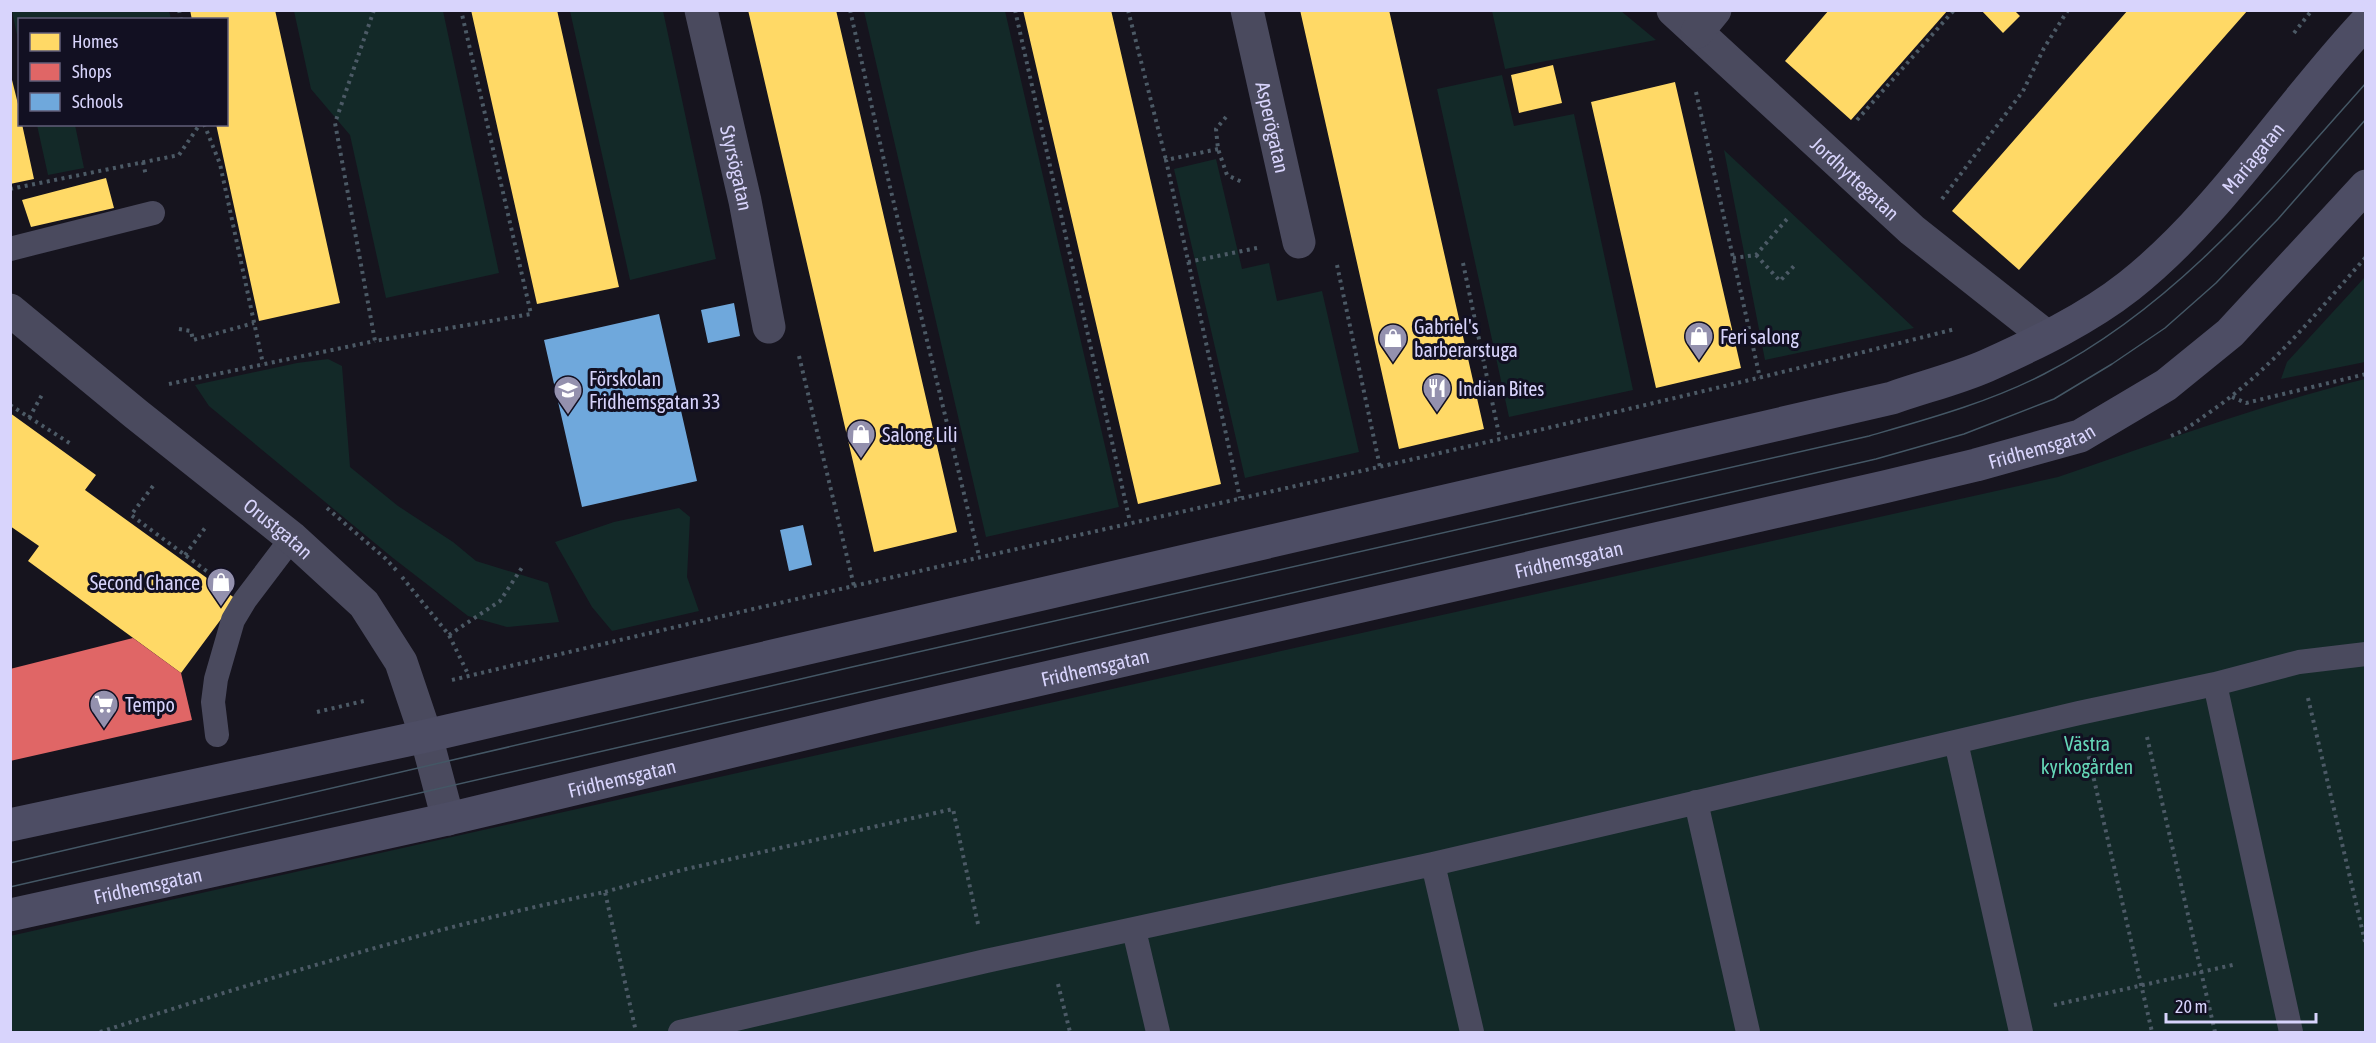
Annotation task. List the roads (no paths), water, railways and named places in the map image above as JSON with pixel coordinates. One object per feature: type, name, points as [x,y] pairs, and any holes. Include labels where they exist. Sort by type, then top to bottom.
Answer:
[{"type":"street","name":"Styrsögatan","points":[[701,10],[745,201],[769,327]]},
{"type":"street","name":"Asperögatan","points":[[1247,10],[1299,242]]},
{"type":"street","name":"Jordhyttegatan","points":[[1673,10],[1706,21],[1912,230],[2046,336]]},
{"type":"street","name":"Mariagatan","points":[[2046,336],[2085,316],[2129,286],[2171,248],[2220,194],[2366,22]]},
{"type":"street","name":"Fridhemsgatan","points":[[10,915],[448,819],[892,713],[1976,465],[2080,436],[2166,385],[2230,333],[2366,186]]},
{"type":"street","name":"Orustgatan","points":[[10,310],[292,538],[364,604],[401,662],[426,736],[448,819]]},
{"type":"street","points":[[10,825],[426,736],[1892,398],[1985,367],[2046,336]]},
{"type":"lane","points":[[10,249],[153,213]]},
{"type":"lane","points":[[217,735],[213,702],[216,679],[233,620],[245,600],[292,538]]},
{"type":"lane","points":[[680,1032],[1433,864],[2079,713],[2215,684],[2299,662],[2366,654]]},
{"type":"lane","points":[[2215,684],[2291,1032]]},
{"type":"lane","points":[[1956,742],[2018,1023]]},
{"type":"lane","points":[[1696,802],[1748,1032]]},
{"type":"lane","points":[[1433,864],[1472,1032]]},
{"type":"lane","points":[[1134,930],[1158,1032]]},
{"type":"tram line","points":[[10,863],[852,667],[1869,436],[1958,409],[2044,374],[2092,346],[2136,315],[2218,244],[2366,83]]},
{"type":"tram line","points":[[10,887],[1876,459],[1964,434],[2054,399],[2165,328],[2216,283],[2278,219],[2366,119]]},
{"type":"place","name":"Feri salong","points":[[1699,362]]},
{"type":"place","name":"Gabriel's barberarstuga","points":[[1393,364]]},
{"type":"place","name":"Indian Bites","points":[[1437,414]]},
{"type":"place","name":"Förskolan Fridhemsgatan 33","points":[[568,416]]},
{"type":"place","name":"Salong Lili","points":[[861,460]]},
{"type":"place","name":"Second Chance","points":[[221,608]]},
{"type":"place","name":"Tempo","points":[[104,730]]},
{"type":"park label","name":"Västra kyrkogården","points":[[2087,754]]}]
